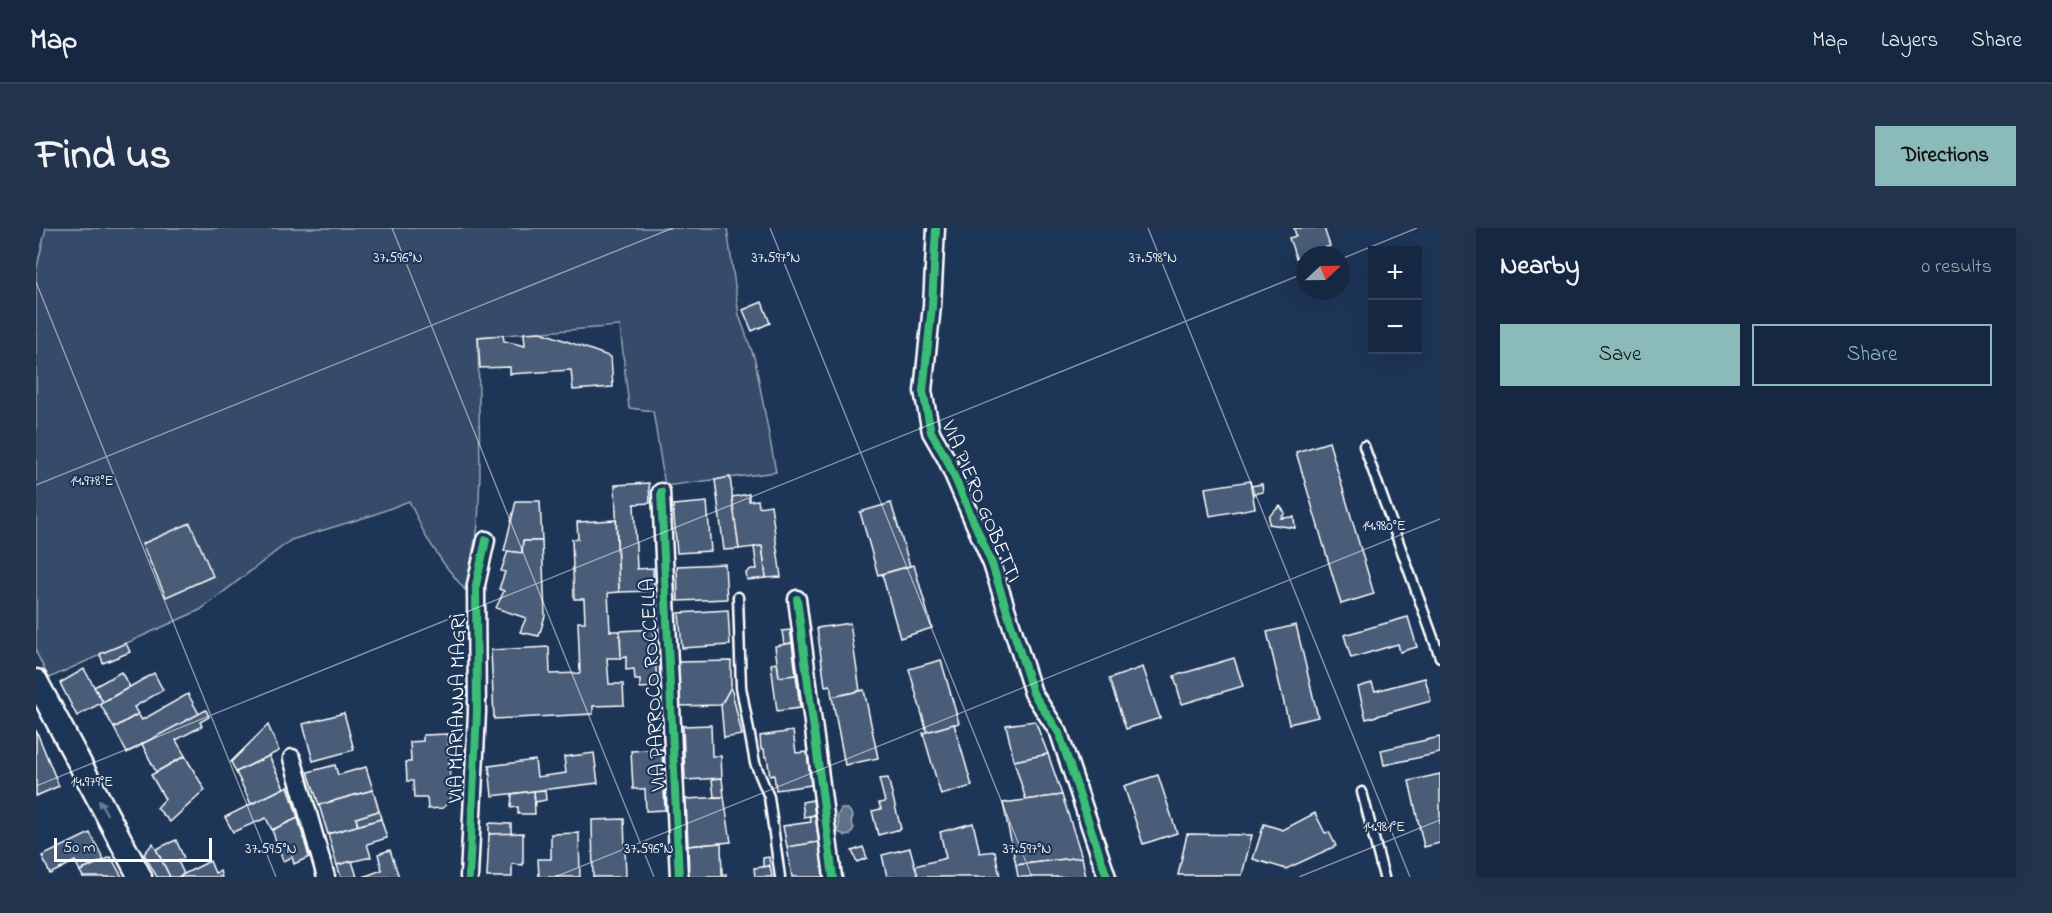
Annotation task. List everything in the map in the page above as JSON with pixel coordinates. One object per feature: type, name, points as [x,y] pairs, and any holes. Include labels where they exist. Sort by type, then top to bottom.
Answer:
[{"type":"street","name":"VIA PIERO GOBETTI","points":[[936,228],[932,306],[923,391],[931,432],[947,460],[992,564],[1033,693],[1059,733],[1107,877]]},
{"type":"street","name":"VIA PARROCO ROCCELLA","points":[[661,492],[679,877]]},
{"type":"street","name":"VIA MARIANNA MAGRÌ","points":[[469,877],[477,712],[476,585],[486,540]]},
{"type":"street","points":[[797,599],[833,877]]},
{"type":"street","points":[[36,681],[140,877]]},
{"type":"street","points":[[292,758],[326,877]]},
{"type":"lane","points":[[1364,446],[1440,657]]},
{"type":"lane","points":[[738,597],[741,687],[755,764],[769,797],[780,877]]},
{"type":"lane","points":[[1362,792],[1384,877]]},
{"type":"shaded area","points":[[46,228],[727,228],[739,315],[755,360],[776,472],[665,486],[653,411],[629,408],[620,326],[478,337],[480,473],[478,526],[465,590],[426,537],[409,501],[373,515],[291,540],[200,610],[49,678],[36,652],[36,271]]},
{"type":"shaded area","points":[[841,809],[848,809],[853,816],[851,822],[854,828],[850,835],[846,836],[838,832],[837,816]]},
{"type":"building","points":[[1294,228],[1324,228],[1330,246],[1296,246],[1296,258],[1289,238],[1296,236]]},
{"type":"building","points":[[762,302],[770,323],[752,331],[743,310]]},
{"type":"building","points":[[541,332],[611,357],[613,387],[573,390],[571,370],[510,374],[510,367],[480,368],[478,337],[503,335],[504,341],[525,346],[524,333]]},
{"type":"building","points":[[1329,442],[1374,594],[1341,604],[1296,452]]},
{"type":"building","points":[[730,477],[739,549],[724,550],[715,480]]},
{"type":"building","points":[[1250,481],[1255,508],[1210,516],[1205,488]]},
{"type":"building","points":[[649,483],[650,503],[634,504],[637,569],[653,568],[654,591],[619,592],[615,485]]},
{"type":"building","points":[[1262,484],[1263,492],[1253,494],[1251,486]]},
{"type":"building","points":[[749,494],[749,501],[758,500],[759,507],[771,505],[781,577],[766,578],[762,546],[739,549],[732,497]]},
{"type":"building","points":[[516,501],[540,501],[542,541],[523,541],[522,553],[504,551]]},
{"type":"building","points":[[707,502],[711,551],[677,553],[673,505]]},
{"type":"building","points":[[891,503],[910,566],[878,575],[860,512]]},
{"type":"building","points":[[1280,506],[1285,513],[1281,518],[1294,517],[1295,528],[1269,524],[1269,516]]},
{"type":"building","points":[[616,520],[619,592],[608,593],[610,631],[620,631],[621,658],[607,658],[609,684],[623,684],[624,705],[593,706],[593,714],[494,719],[491,650],[549,647],[550,674],[580,673],[578,622],[585,622],[584,599],[574,599],[572,539],[578,539],[577,522]]},
{"type":"building","points":[[190,523],[213,576],[166,597],[142,544]]},
{"type":"building","points":[[523,541],[542,541],[545,616],[539,636],[520,632],[526,618],[496,608],[504,591],[499,589],[505,572],[501,571],[508,551],[522,553]]},
{"type":"building","points":[[762,546],[766,578],[747,580],[746,573],[751,569],[757,569],[754,547]]},
{"type":"building","points":[[725,564],[727,599],[678,601],[677,566]]},
{"type":"building","points":[[914,565],[932,628],[900,638],[882,574]]},
{"type":"building","points":[[728,610],[730,645],[682,648],[679,613]]},
{"type":"building","points":[[1408,617],[1417,647],[1400,652],[1398,644],[1351,658],[1344,635]]},
{"type":"building","points":[[850,623],[860,691],[832,697],[830,685],[825,686],[817,628]]},
{"type":"building","points":[[1296,625],[1318,717],[1289,724],[1267,632]]},
{"type":"building","points":[[654,629],[657,687],[640,688],[640,680],[635,680],[634,669],[626,670],[626,657],[621,658],[620,631]]},
{"type":"building","points":[[790,630],[792,643],[784,644],[782,631]]},
{"type":"building","points":[[126,643],[130,652],[103,663],[100,654]]},
{"type":"building","points":[[792,643],[796,675],[779,677],[775,646]]},
{"type":"building","points":[[1234,658],[1243,686],[1182,704],[1174,676]]},
{"type":"building","points":[[941,660],[959,723],[927,732],[909,669]]},
{"type":"building","points":[[731,661],[731,687],[721,705],[679,706],[677,662]]},
{"type":"building","points":[[777,663],[779,677],[796,675],[800,708],[777,711],[771,664]]},
{"type":"building","points":[[1143,667],[1160,718],[1126,729],[1109,679]]},
{"type":"building","points":[[84,669],[103,702],[77,716],[60,683]]},
{"type":"building","points":[[121,672],[130,687],[103,702],[94,687]]},
{"type":"building","points":[[154,673],[163,690],[134,707],[138,714],[114,728],[100,704]]},
{"type":"building","points":[[1425,678],[1431,701],[1366,719],[1358,687],[1372,683],[1375,691]]},
{"type":"building","points":[[731,687],[742,735],[724,738],[721,705]]},
{"type":"building","points":[[864,690],[878,758],[845,765],[832,697]]},
{"type":"building","points":[[188,694],[199,714],[127,753],[114,728],[138,714],[142,720]]},
{"type":"building","points":[[206,710],[209,717],[200,722],[202,726],[176,740],[185,756],[156,772],[142,744]]},
{"type":"building","points":[[344,713],[354,750],[313,761],[303,724]]},
{"type":"building","points":[[1035,721],[1048,754],[1014,761],[1006,725]]},
{"type":"building","points":[[954,724],[972,786],[941,795],[923,733]]},
{"type":"building","points":[[268,725],[279,751],[236,772],[231,762]]},
{"type":"building","points":[[711,725],[712,756],[721,756],[722,778],[685,780],[683,726]]},
{"type":"building","points":[[36,730],[59,786],[36,796]]},
{"type":"building","points":[[793,731],[796,753],[807,752],[811,785],[776,790],[774,775],[770,776],[767,757],[765,757],[764,749],[761,749],[760,736]]},
{"type":"building","points":[[448,734],[451,800],[443,808],[428,809],[427,798],[414,798],[413,781],[407,781],[406,762],[411,762],[410,742],[423,741],[423,735]]},
{"type":"building","points":[[1440,737],[1440,753],[1384,765],[1381,750]]},
{"type":"building","points":[[662,749],[665,810],[646,811],[645,789],[633,789],[631,751]]},
{"type":"building","points":[[594,753],[598,783],[492,796],[489,766],[535,760],[537,777],[566,773],[564,757]]},
{"type":"building","points":[[1048,754],[1062,795],[1026,800],[1014,761]]},
{"type":"building","points":[[185,756],[205,790],[170,822],[157,808],[165,799],[151,775]]},
{"type":"building","points":[[269,756],[284,788],[251,804],[236,772]]},
{"type":"building","points":[[335,765],[338,775],[366,767],[373,790],[319,805],[308,772]]},
{"type":"building","points":[[1440,774],[1440,843],[1424,847],[1409,781]]},
{"type":"building","points":[[1158,775],[1177,833],[1143,844],[1124,786]]},
{"type":"building","points":[[722,778],[724,797],[714,797],[712,779]]},
{"type":"building","points":[[888,778],[901,829],[878,835],[872,811],[881,809],[879,803],[885,802],[879,779]]},
{"type":"building","points":[[288,786],[298,818],[272,830],[266,818],[233,832],[225,817]]},
{"type":"building","points":[[373,790],[379,811],[356,818],[358,826],[328,834],[319,805]]},
{"type":"building","points":[[545,790],[546,800],[535,802],[534,791]]},
{"type":"building","points":[[534,791],[535,814],[518,814],[518,807],[511,808],[512,794]]},
{"type":"building","points":[[1062,795],[1082,857],[1016,865],[1003,803]]},
{"type":"building","points":[[724,797],[731,842],[688,846],[686,799]]},
{"type":"building","points":[[813,800],[815,815],[804,817],[802,802]]},
{"type":"building","points":[[379,811],[381,819],[358,826],[356,818]]},
{"type":"building","points":[[1315,813],[1325,833],[1329,832],[1336,846],[1286,869],[1253,859],[1264,824],[1283,830]]},
{"type":"building","points":[[815,815],[819,842],[787,847],[783,826],[811,822],[810,816]]},
{"type":"building","points":[[298,818],[309,857],[294,864],[292,857],[283,861],[272,830]]},
{"type":"building","points":[[381,819],[387,838],[367,844],[371,857],[337,865],[328,834]]},
{"type":"building","points":[[624,819],[626,877],[593,877],[592,820]]},
{"type":"building","points":[[489,823],[511,824],[511,834],[489,834]]},
{"type":"building","points":[[973,823],[980,853],[995,851],[1000,877],[918,877],[915,866],[946,858],[940,832]]},
{"type":"building","points":[[90,833],[104,860],[80,871],[75,861],[50,874],[42,856]]},
{"type":"building","points":[[523,833],[523,865],[512,864],[512,877],[487,877],[489,834]]},
{"type":"building","points":[[579,833],[580,877],[539,877],[538,859],[551,859],[551,834]]},
{"type":"building","points":[[1187,834],[1252,835],[1242,875],[1178,875]]},
{"type":"building","points":[[176,840],[184,858],[178,861],[184,874],[170,877],[156,849]]},
{"type":"building","points":[[819,842],[825,877],[792,877],[787,847]]},
{"type":"building","points":[[153,843],[170,877],[157,877],[144,854]]},
{"type":"building","points":[[721,843],[722,875],[726,874],[726,877],[689,877],[688,846]]},
{"type":"building","points":[[863,847],[867,858],[857,862],[852,851]]},
{"type":"building","points":[[910,848],[918,877],[887,877],[882,855]]},
{"type":"building","points":[[390,850],[399,877],[363,877],[382,870],[378,854]]},
{"type":"building","points":[[111,857],[122,877],[83,877],[80,871]]},
{"type":"building","points":[[769,857],[770,866],[763,867],[763,858]]},
{"type":"building","points":[[1082,857],[1086,877],[1018,877],[1016,865]]},
{"type":"building","points":[[210,861],[215,873],[220,871],[222,877],[178,877]]},
{"type":"building","points":[[352,861],[357,877],[341,877],[337,865]]},
{"type":"building","points":[[770,866],[772,877],[755,877],[754,868]]},
{"type":"cycle path","points":[[936,228],[932,306],[923,391],[931,432],[947,460],[992,564],[1033,693],[1059,733],[1107,877]]},
{"type":"cycle path","points":[[661,492],[679,877]]},
{"type":"cycle path","points":[[469,877],[477,712],[476,585],[486,540]]},
{"type":"cycle path","points":[[797,599],[833,877]]}]
